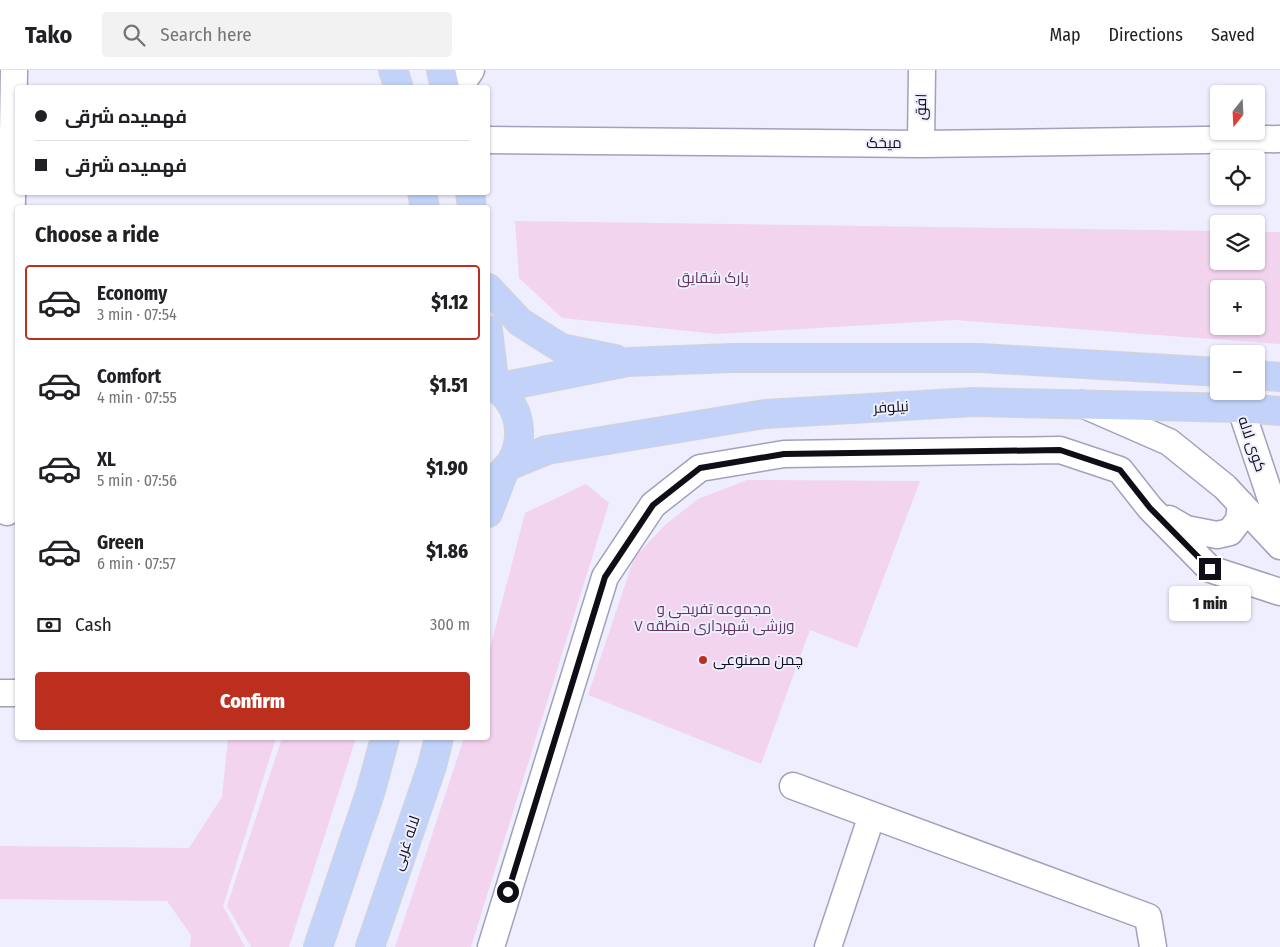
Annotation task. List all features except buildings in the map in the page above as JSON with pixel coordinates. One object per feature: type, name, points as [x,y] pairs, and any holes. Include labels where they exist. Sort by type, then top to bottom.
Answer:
[{"type":"main road","points":[[393,70],[398,85]]},
{"type":"main road","points":[[441,70],[445,85]]},
{"type":"main road","points":[[490,290],[520,322],[560,348],[628,362]]},
{"type":"main road","points":[[490,352],[493,386],[509,399],[518,415],[520,434],[517,452],[500,472],[490,506]]},
{"type":"main road","points":[[493,386],[628,362],[731,358],[981,358],[1210,371]]},
{"type":"main road","points":[[1265,376],[1280,377]]},
{"type":"main road","name":"نیلوفر","points":[[500,472],[547,450],[765,414],[973,402],[1082,404],[1237,400],[1280,411]]},
{"type":"main road","points":[[318,947],[371,790],[384,740]]},
{"type":"main road","name":"لاله غربی","points":[[370,947],[432,766],[438,740]]},
{"type":"street","points":[[461,85],[471,70]]},
{"type":"street","name":"افق","points":[[921,144],[922,70]]},
{"type":"street","points":[[8,512],[4,387],[14,313],[6,227],[15,174],[9,71]]},
{"type":"street","name":"میخک","points":[[490,140],[921,144],[1280,139]]},
{"type":"street","name":"کوی لاله","points":[[1237,400],[1280,526]]},
{"type":"street","points":[[1082,404],[1169,442],[1225,487],[1280,546]]},
{"type":"street","points":[[491,947],[605,577],[653,505],[700,468],[784,454],[1060,450],[1120,470],[1150,508],[1210,569],[1280,592]]},
{"type":"street","points":[[1150,508],[1186,529],[1217,535],[1230,532],[1239,520],[1241,504]]},
{"type":"street","points":[[0,693],[15,693]]},
{"type":"street","points":[[793,786],[1148,917],[1152,947]]},
{"type":"street","points":[[828,947],[872,815]]},
{"type":"green space","name":"پارک شقایق","points":[[515,221],[1210,231],[1210,270],[1265,270],[1265,232],[1280,232],[1280,344],[955,320],[717,334],[562,318],[519,278]]},
{"type":"green space","name":"مجموعه تفریحی و ورزشی شهرداری منطقه ۷","points":[[747,480],[920,481],[857,648],[810,630],[761,764],[588,695],[634,558],[665,525],[698,499]]},
{"type":"green space","points":[[586,484],[609,503],[471,947],[395,947],[463,740],[490,740],[490,648],[525,513]]},
{"type":"green space","points":[[228,740],[275,740],[223,906],[245,947],[190,947],[191,935],[167,901],[0,899],[0,846],[189,848],[222,797]]},
{"type":"green space","points":[[281,740],[355,740],[289,947],[251,947],[227,906]]},
{"type":"place","name":"چمن مصنوعی","points":[[703,660]]},
{"type":"route","points":[[508,892],[605,577],[653,505],[700,468],[784,454],[1060,450],[1120,470],[1150,508],[1210,569]]}]
